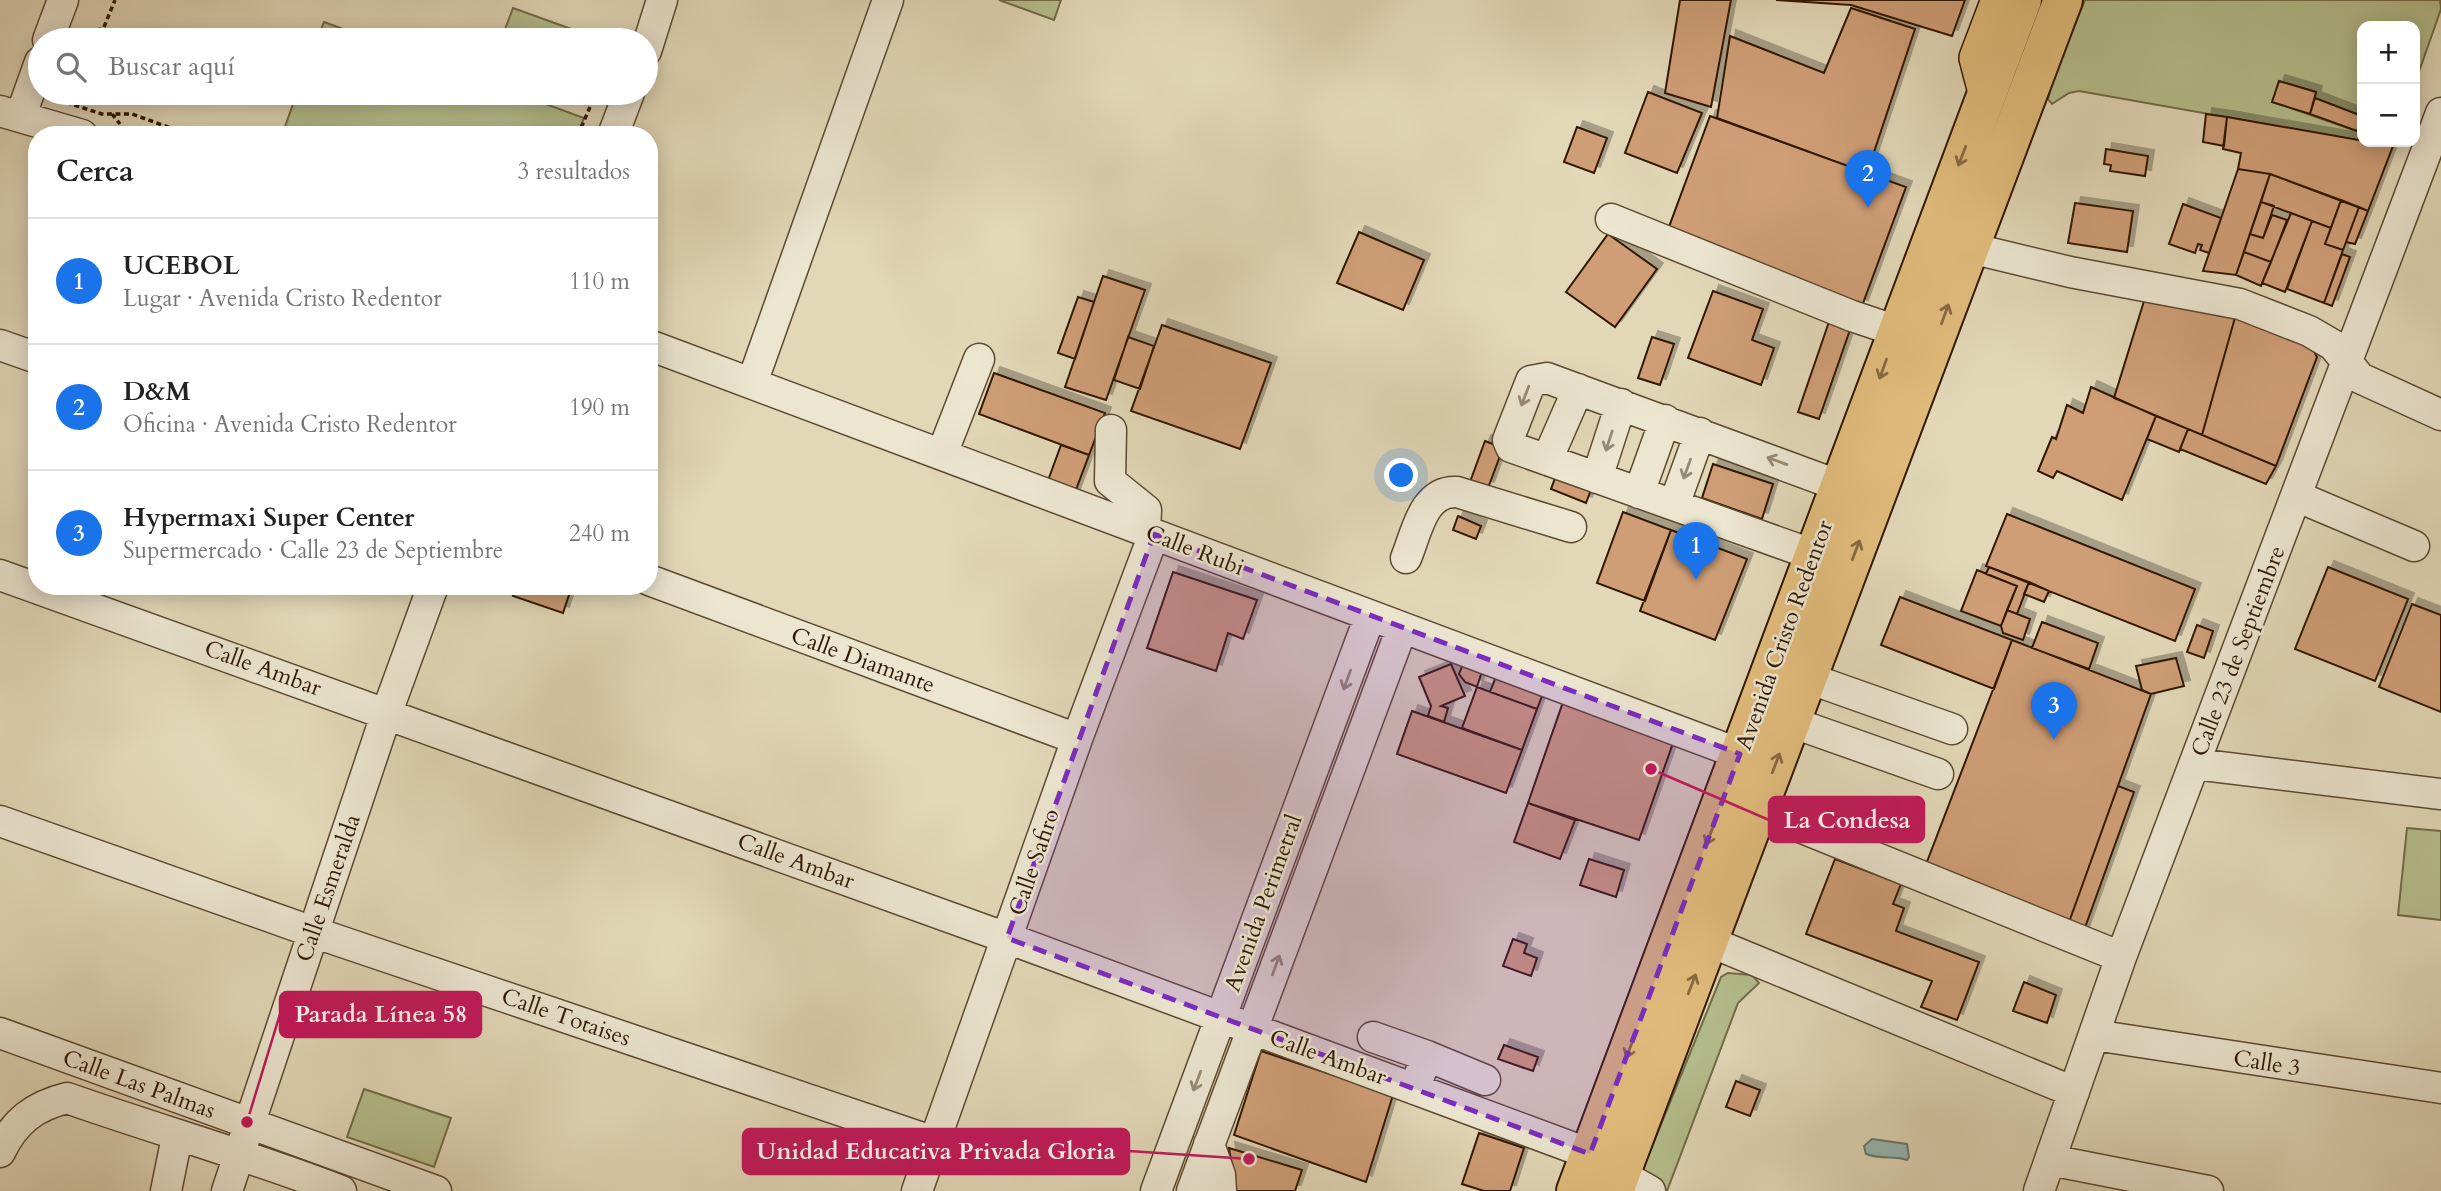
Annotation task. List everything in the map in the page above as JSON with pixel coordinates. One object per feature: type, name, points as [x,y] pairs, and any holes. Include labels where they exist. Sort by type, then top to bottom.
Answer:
[{"type":"highway","name":"Avenida Cristo Redentor","points":[[1614,1184],[1740,754],[2022,0]]},
{"type":"highway","name":"Avenida Cristo Redentor","points":[[1614,1184],[2063,0]]},
{"type":"main road","points":[[1987,92],[1978,58],[2000,0]]},
{"type":"main road","name":"Avenida Cristo Redentor","points":[[2024,104],[2049,77],[2078,0]]},
{"type":"street","points":[[52,28],[63,0]]},
{"type":"street","points":[[653,28],[662,0]]},
{"type":"street","points":[[752,383],[888,0]]},
{"type":"street","points":[[28,82],[10,113],[53,126]]},
{"type":"street","points":[[616,126],[624,105]]},
{"type":"street","name":"Calle 23 de Septiembre","points":[[2039,1191],[2122,957],[2346,362],[2431,173],[2441,113]]},
{"type":"street","points":[[1611,219],[1852,316],[1897,331]]},
{"type":"street","points":[[1970,248],[2070,272],[2240,304],[2309,331],[2333,345],[2360,378],[2441,415]]},
{"type":"street","points":[[0,345],[28,355]]},
{"type":"street","name":"Calle Rubi","points":[[658,348],[1740,754]]},
{"type":"street","points":[[942,454],[979,359]]},
{"type":"street","points":[[1814,555],[1508,444],[1531,381],[1547,378],[1577,388],[1840,485]]},
{"type":"street","points":[[1547,460],[1577,388]]},
{"type":"street","points":[[1597,478],[1621,404]]},
{"type":"street","points":[[1639,493],[1665,420]]},
{"type":"street","points":[[1111,430],[1110,481],[1146,510],[1149,532]]},
{"type":"street","points":[[1674,505],[1700,433]]},
{"type":"street","points":[[1406,558],[1431,499],[1445,491],[1457,492],[1571,527]]},
{"type":"street","points":[[2296,496],[2414,546]]},
{"type":"street","name":"Calle Safiro","points":[[917,1191],[1149,532]]},
{"type":"street","name":"Calle Ambar","points":[[0,575],[28,585]]},
{"type":"street","name":"Calle Diamante","points":[[658,583],[1076,739]]},
{"type":"street","name":"Calle Ambar","points":[[56,595],[387,712],[1253,1028],[1414,1089],[1614,1184]]},
{"type":"street","name":"Calle Esmeralda","points":[[235,1189],[239,1155],[248,1125],[387,712],[430,595]]},
{"type":"street","name":"Avenida Perimetral","points":[[1156,1191],[1370,616]]},
{"type":"street","name":"Avenida Perimetral","points":[[1192,1191],[1402,628]]},
{"type":"street","points":[[1808,678],[1952,729]]},
{"type":"street","points":[[1791,722],[1938,774]]},
{"type":"street","points":[[2195,764],[2441,794]]},
{"type":"street","points":[[1758,810],[2122,957]]},
{"type":"street","name":"Calle Totaises","points":[[0,821],[313,932],[934,1142]]},
{"type":"street","points":[[1708,941],[2074,1092]]},
{"type":"street","name":"Calle Las Palmas","points":[[0,1033],[436,1191]]},
{"type":"street","name":"Calle 3","points":[[2094,1035],[2441,1088]]},
{"type":"street","points":[[1373,1037],[1485,1080]]},
{"type":"street","points":[[1414,1089],[1427,1056]]},
{"type":"street","points":[[0,1152],[8,1135],[26,1115],[48,1103],[67,1098],[341,1191]]},
{"type":"street","points":[[166,1191],[177,1137]]},
{"type":"street","points":[[1209,1144],[1220,1175],[1221,1191]]},
{"type":"street","points":[[2050,1160],[2208,1191]]},
{"type":"path","points":[[102,28],[115,0]]},
{"type":"path","points":[[76,105],[102,114],[132,114],[165,126]]},
{"type":"path","points":[[582,126],[591,105]]},
{"type":"path","points":[[112,114],[120,124]]},
{"type":"highlighted area","points":[[1154,534],[1740,754],[1590,1154],[1007,938]]},
{"type":"green space","points":[[999,0],[1061,0],[1054,20]]},
{"type":"green space","points":[[2085,0],[2440,0],[2441,9],[2420,69],[2420,21],[2357,21],[2357,114],[2315,98],[2316,92],[2279,81],[2273,102],[2356,131],[2357,129],[2357,140],[2079,91],[2069,93],[2052,104],[2048,99],[2055,71]]},
{"type":"green space","points":[[513,8],[568,28],[506,28]]},
{"type":"green space","points":[[324,22],[340,28],[322,28]]},
{"type":"green space","points":[[293,105],[549,105],[584,118],[581,126],[285,126]]},
{"type":"green space","points":[[2407,828],[2441,831],[2441,920],[2398,915]]},
{"type":"green space","points":[[1728,973],[1752,975],[1759,983],[1738,1003],[1667,1191],[1634,1191],[1721,977]]},
{"type":"green space","points":[[364,1089],[451,1118],[434,1167],[347,1137]]},
{"type":"water","points":[[1872,1139],[1907,1144],[1909,1157],[1907,1160],[1866,1154],[1864,1146]]},
{"type":"building","points":[[1680,0],[1731,0],[1711,107],[1665,93]]},
{"type":"building","points":[[1776,0],[1965,0],[1952,36],[1851,5]]},
{"type":"building","points":[[1851,8],[1915,29],[1867,173],[1717,118],[1730,36],[1824,73]]},
{"type":"building","points":[[2279,81],[2316,92],[2310,114],[2272,102]]},
{"type":"building","points":[[1648,92],[1702,113],[1677,173],[1625,153]]},
{"type":"building","points":[[2315,98],[2357,114],[2357,131],[2310,114]]},
{"type":"building","points":[[2206,114],[2227,117],[2224,146],[2203,142]]},
{"type":"building","points":[[1710,116],[1906,187],[1862,306],[1666,235]]},
{"type":"building","points":[[2227,117],[2357,140],[2357,147],[2393,147],[2368,211],[2270,174],[2238,169],[2241,153],[2223,149]]},
{"type":"building","points":[[1577,127],[1607,138],[1594,173],[1564,162]]},
{"type":"building","points":[[2106,149],[2148,156],[2145,176],[2110,171],[2111,165],[2104,164]]},
{"type":"building","points":[[2238,169],[2270,174],[2236,275],[2203,271]]},
{"type":"building","points":[[2270,174],[2341,200],[2331,228],[2261,202]]},
{"type":"building","points":[[2341,200],[2359,207],[2343,250],[2325,244]]},
{"type":"building","points":[[2261,202],[2274,206],[2263,238],[2250,234]]},
{"type":"building","points":[[2075,203],[2133,211],[2127,252],[2068,243]]},
{"type":"building","points":[[2183,204],[2221,218],[2209,253],[2200,250],[2202,245],[2198,244],[2195,253],[2169,244]]},
{"type":"building","points":[[2359,207],[2368,211],[2355,244],[2346,242]]},
{"type":"building","points":[[2291,213],[2312,221],[2285,292],[2262,283]]},
{"type":"building","points":[[2272,215],[2287,220],[2271,262],[2244,252],[2250,234],[2263,238]]},
{"type":"building","points":[[2312,221],[2331,228],[2325,244],[2343,250],[2324,303],[2287,289]]},
{"type":"building","points":[[1359,232],[1424,260],[1403,310],[1337,283]]},
{"type":"building","points":[[1608,234],[1657,269],[1615,327],[1566,292]]},
{"type":"building","points":[[2244,252],[2271,262],[2261,286],[2236,275]]},
{"type":"building","points":[[2342,254],[2350,257],[2332,306],[2324,303]]},
{"type":"building","points":[[1103,276],[1145,290],[1106,400],[1065,387]]},
{"type":"building","points":[[1713,291],[1763,309],[1752,340],[1774,348],[1761,385],[1688,358]]},
{"type":"building","points":[[1078,297],[1094,302],[1075,359],[1058,353]]},
{"type":"building","points":[[2144,301],[2236,314],[2202,435],[2114,398]]},
{"type":"building","points":[[2236,314],[2308,340],[2317,357],[2276,466],[2202,435]]},
{"type":"building","points":[[1831,316],[1852,324],[1819,419],[1798,412]]},
{"type":"building","points":[[1162,325],[1271,363],[1240,449],[1131,411]]},
{"type":"building","points":[[1128,337],[1154,346],[1140,389],[1114,380]]},
{"type":"building","points":[[1652,337],[1674,344],[1660,385],[1638,378]]},
{"type":"building","points":[[994,373],[1105,413],[1089,455],[979,414]]},
{"type":"building","points":[[2091,387],[2156,416],[2122,500],[2057,471],[2053,478],[2038,471],[2052,437],[2056,439],[2067,405],[2083,413]]},
{"type":"building","points":[[2156,416],[2188,429],[2179,452],[2147,439]]},
{"type":"building","points":[[2188,429],[2276,466],[2266,484],[2180,449]]},
{"type":"building","points":[[1485,441],[1503,448],[1488,488],[1470,482]]},
{"type":"building","points":[[1061,445],[1089,455],[1074,495],[1046,486]]},
{"type":"building","points":[[1713,464],[1773,484],[1762,519],[1702,498]]},
{"type":"building","points":[[1557,473],[1592,487],[1586,503],[1551,489]]},
{"type":"building","points":[[1623,512],[1671,530],[1645,601],[1597,583]]},
{"type":"building","points":[[2007,514],[2195,589],[2175,641],[1986,566]]},
{"type":"building","points":[[1458,516],[1481,526],[1476,539],[1453,530]]},
{"type":"building","points":[[1671,530],[1747,559],[1715,640],[1640,611]]},
{"type":"building","points":[[1989,567],[2029,582],[2017,614],[2007,610],[2017,586],[1986,574]]},
{"type":"building","points":[[2328,567],[2408,599],[2375,681],[2295,649]]},
{"type":"building","points":[[1977,570],[2017,586],[2001,626],[1961,611]]},
{"type":"building","points":[[1173,572],[1257,600],[1243,639],[1228,633],[1216,671],[1147,648]]},
{"type":"building","points":[[2029,582],[2049,591],[2044,602],[2024,594]]},
{"type":"building","points":[[513,595],[569,595],[563,613]]},
{"type":"building","points":[[1900,597],[2012,640],[1994,689],[1881,645]]},
{"type":"building","points":[[2412,604],[2441,615],[2441,712],[2379,687]]},
{"type":"building","points":[[2007,610],[2030,619],[2023,640],[2003,633],[2001,626]]},
{"type":"building","points":[[2042,622],[2098,643],[2089,669],[2032,648]]},
{"type":"building","points":[[2197,625],[2213,631],[2204,658],[2187,652]]},
{"type":"building","points":[[2012,640],[2151,694],[2068,925],[1925,867]]},
{"type":"building","points":[[2176,658],[2184,686],[2151,694],[2142,690],[2136,666]]},
{"type":"building","points":[[1451,664],[1465,696],[1441,706],[1448,708],[1444,722],[1428,716],[1431,706],[1419,677]]},
{"type":"building","points":[[1463,664],[1482,671],[1477,687],[1465,682],[1459,674]]},
{"type":"building","points":[[1497,674],[1544,691],[1537,709],[1490,692]]},
{"type":"building","points":[[1477,687],[1537,709],[1522,750],[1462,728]]},
{"type":"building","points":[[1563,702],[1674,740],[1639,840],[1528,803]]},
{"type":"building","points":[[1412,711],[1522,750],[1506,793],[1397,754]]},
{"type":"building","points":[[2118,786],[2134,792],[2083,933],[2068,925]]},
{"type":"building","points":[[1528,803],[1575,820],[1560,859],[1514,842]]},
{"type":"building","points":[[1589,859],[1624,870],[1616,897],[1580,885]]},
{"type":"building","points":[[1835,859],[1901,884],[1893,904],[1904,908],[1896,931],[1979,962],[1957,1020],[1921,1007],[1932,981],[1806,934]]},
{"type":"building","points":[[1513,939],[1527,944],[1524,953],[1537,958],[1531,976],[1503,966]]},
{"type":"building","points":[[2024,982],[2056,995],[2047,1023],[2013,1011]]},
{"type":"building","points":[[1504,1045],[1538,1057],[1533,1071],[1498,1059]]},
{"type":"building","points":[[1261,1051],[1393,1095],[1366,1182],[1234,1135]]},
{"type":"building","points":[[1736,1081],[1760,1090],[1750,1116],[1726,1107]]},
{"type":"building","points":[[1479,1133],[1524,1148],[1510,1191],[1484,1191],[1462,1184]]},
{"type":"building","points":[[1229,1148],[1302,1170],[1295,1191],[1236,1191]]},
{"type":"place","name":"D&M","points":[[1868,208]]},
{"type":"place","name":"UCEBOL","points":[[1696,580]]},
{"type":"place","name":"Hypermaxi Super Center","points":[[2054,740]]},
{"type":"place","name":"La Condesa","points":[[1651,769]]},
{"type":"place","name":"Parada Línea 58","points":[[247,1122]]},
{"type":"place","name":"Unidad Educativa Privada Gloria","points":[[1249,1159]]}]
